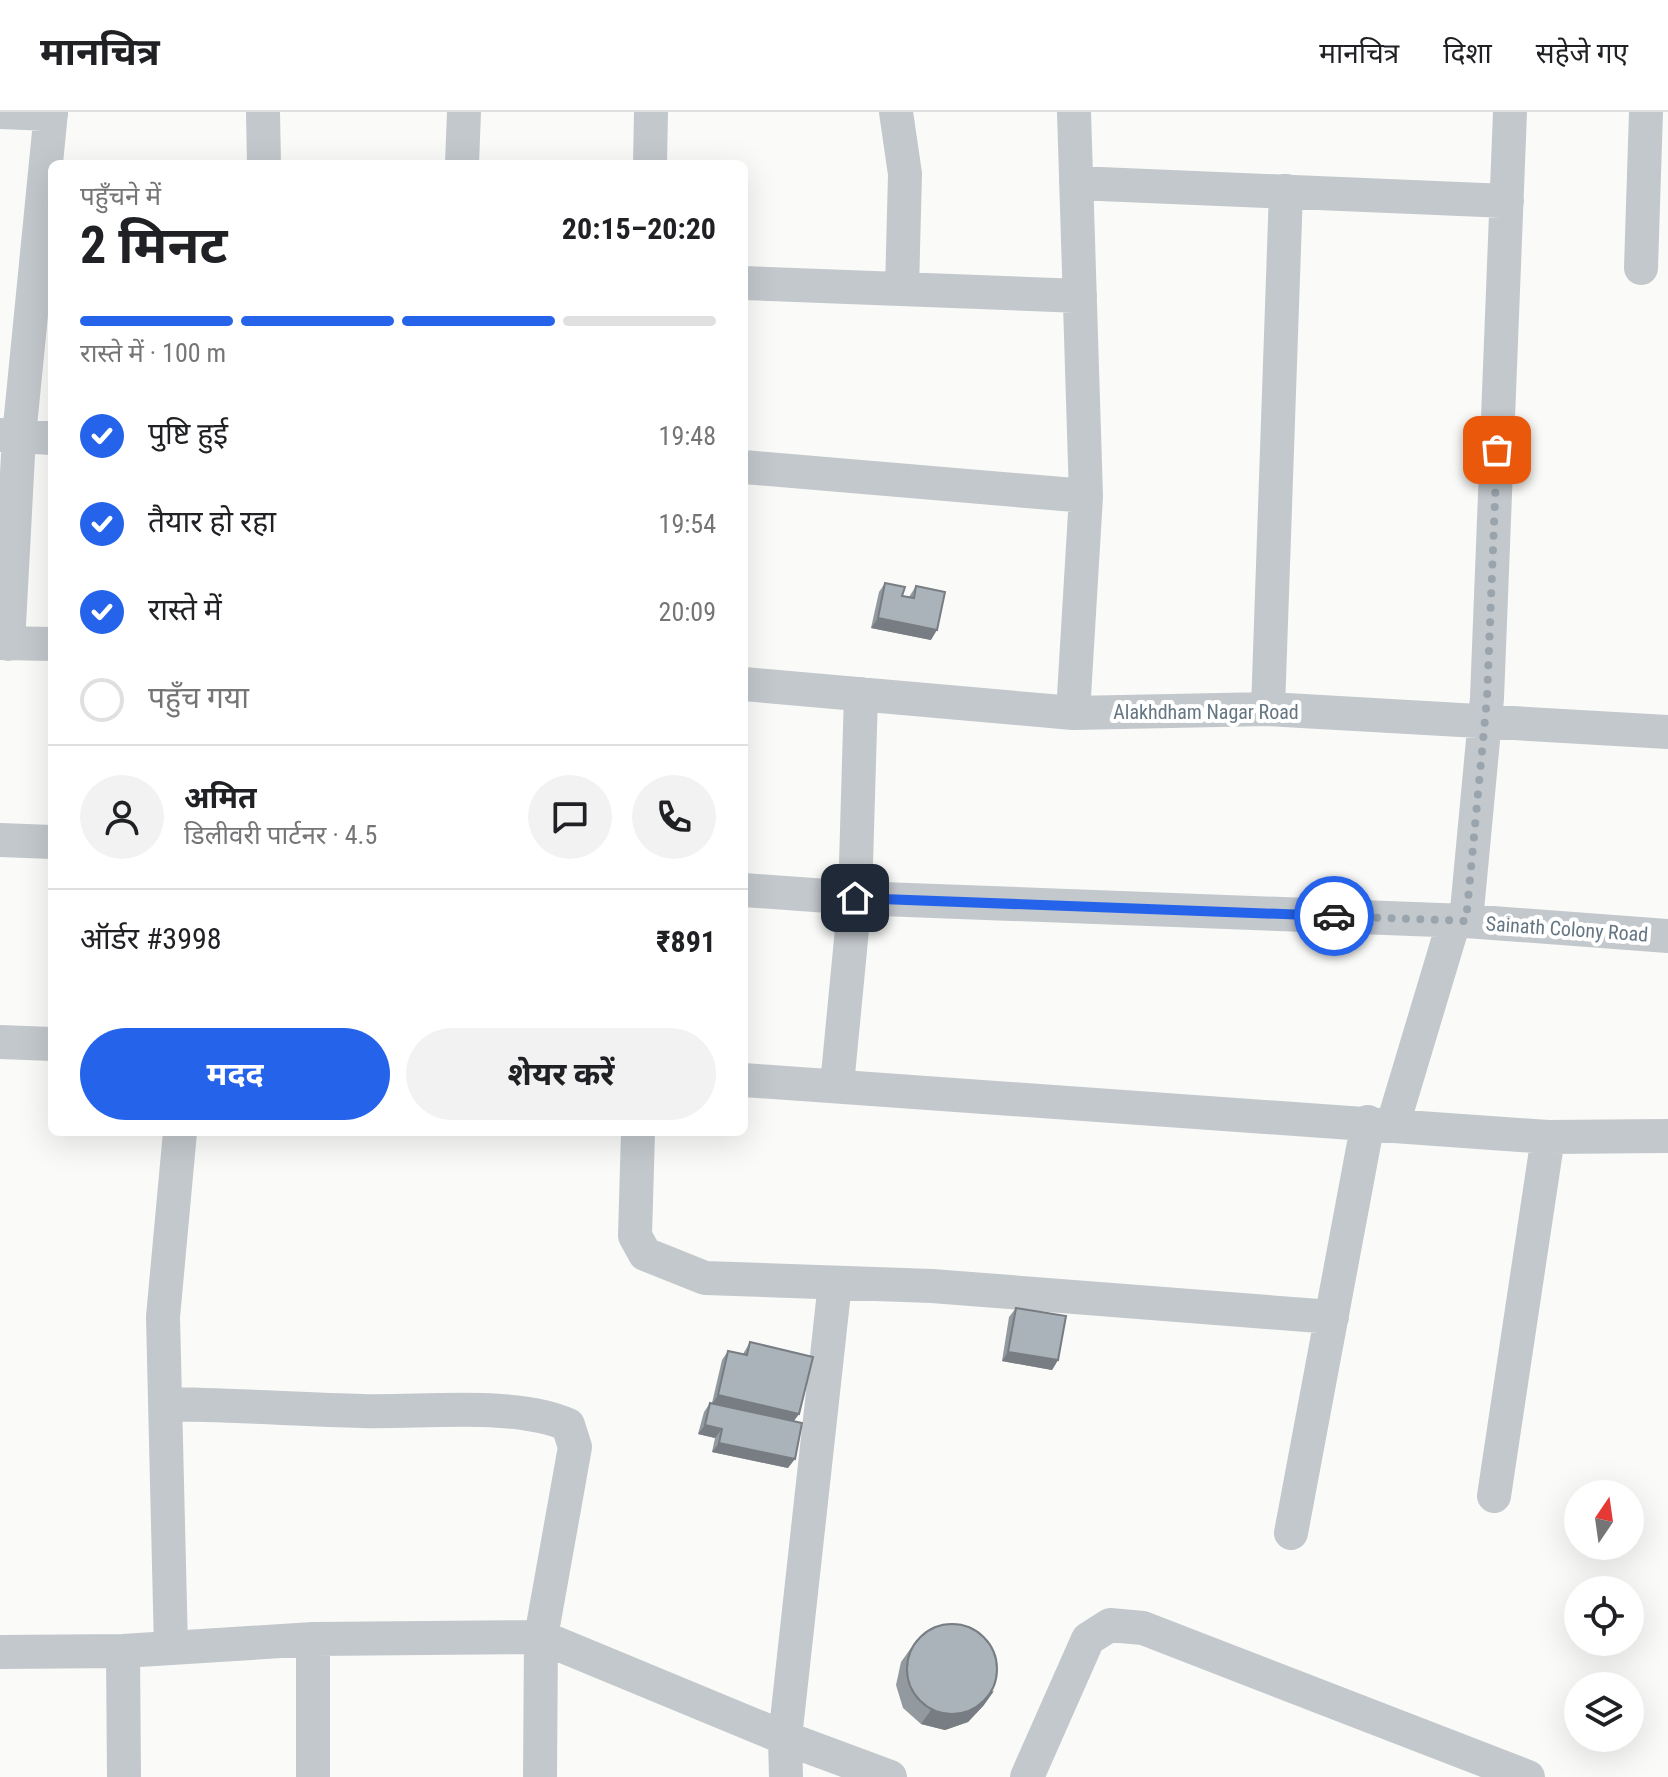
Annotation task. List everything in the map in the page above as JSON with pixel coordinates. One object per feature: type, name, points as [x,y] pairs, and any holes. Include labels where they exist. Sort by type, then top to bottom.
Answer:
[{"type":"street","points":[[0,112],[51,113],[4,644],[48,644]]},
{"type":"street","points":[[263,112],[264,160]]},
{"type":"street","points":[[462,160],[464,112]]},
{"type":"street","points":[[650,160],[651,112]]},
{"type":"street","points":[[896,112],[905,174],[902,289]]},
{"type":"street","points":[[1073,713],[1086,496],[1074,112]]},
{"type":"street","name":"Sainath Colony Road","points":[[1460,921],[1488,667],[1510,112]]},
{"type":"street","points":[[1641,268],[1646,112]]},
{"type":"street","points":[[1076,183],[1507,201]]},
{"type":"street","points":[[1268,709],[1286,191]]},
{"type":"street","points":[[748,283],[1080,296]]},
{"type":"street","points":[[748,467],[1086,496]]},
{"type":"street","name":"Alakhdham Nagar Road","points":[[748,684],[1073,713],[1268,709],[1668,732]]},
{"type":"street","points":[[837,1085],[855,898],[861,694]]},
{"type":"street","points":[[0,840],[48,842]]},
{"type":"street","name":"Sainath Colony Road","points":[[748,890],[855,898],[1460,921],[1668,936]]},
{"type":"street","points":[[1291,1533],[1332,1317],[1380,1123],[1460,921]]},
{"type":"street","points":[[0,1042],[48,1044]]},
{"type":"street","points":[[748,1080],[1548,1137],[1668,1136]]},
{"type":"street","points":[[171,1648],[163,1317],[180,1136]]},
{"type":"street","points":[[638,1136],[635,1236],[645,1254],[705,1278],[932,1286],[1332,1317]]},
{"type":"street","points":[[1494,1496],[1548,1137]]},
{"type":"street","points":[[786,1777],[785,1738],[835,1283]]},
{"type":"street","points":[[166,1404],[361,1411],[514,1412],[553,1418],[568,1425],[575,1447],[541,1637],[540,1777]]},
{"type":"street","points":[[1027,1777],[1088,1639],[1110,1625],[1143,1628],[1528,1777]]},
{"type":"street","points":[[0,1652],[123,1651],[313,1639],[541,1637],[785,1738],[890,1777]]},
{"type":"street","points":[[313,1639],[313,1777]]},
{"type":"street","points":[[123,1651],[124,1777]]},
{"type":"building","points":[[885,583],[905,587],[902,596],[914,598],[916,586],[945,592],[937,630],[878,618]]},
{"type":"building","points":[[1016,1308],[1066,1316],[1058,1360],[1008,1352]]},
{"type":"building","points":[[750,1342],[813,1357],[799,1414],[718,1395],[728,1351],[747,1355]]},
{"type":"building","points":[[710,1403],[802,1423],[795,1459],[719,1443],[722,1429],[705,1425]]},
{"type":"building","points":[[943,1624],[961,1624],[977,1631],[990,1644],[997,1660],[997,1678],[990,1694],[977,1707],[961,1714],[943,1714],[927,1707],[914,1694],[907,1678],[907,1660],[914,1644],[927,1631]]},
{"type":"way so far","points":[[1334,916],[1466,921],[1487,698],[1497,450]]},
{"type":"route","points":[[855,898],[1334,916]]}]
